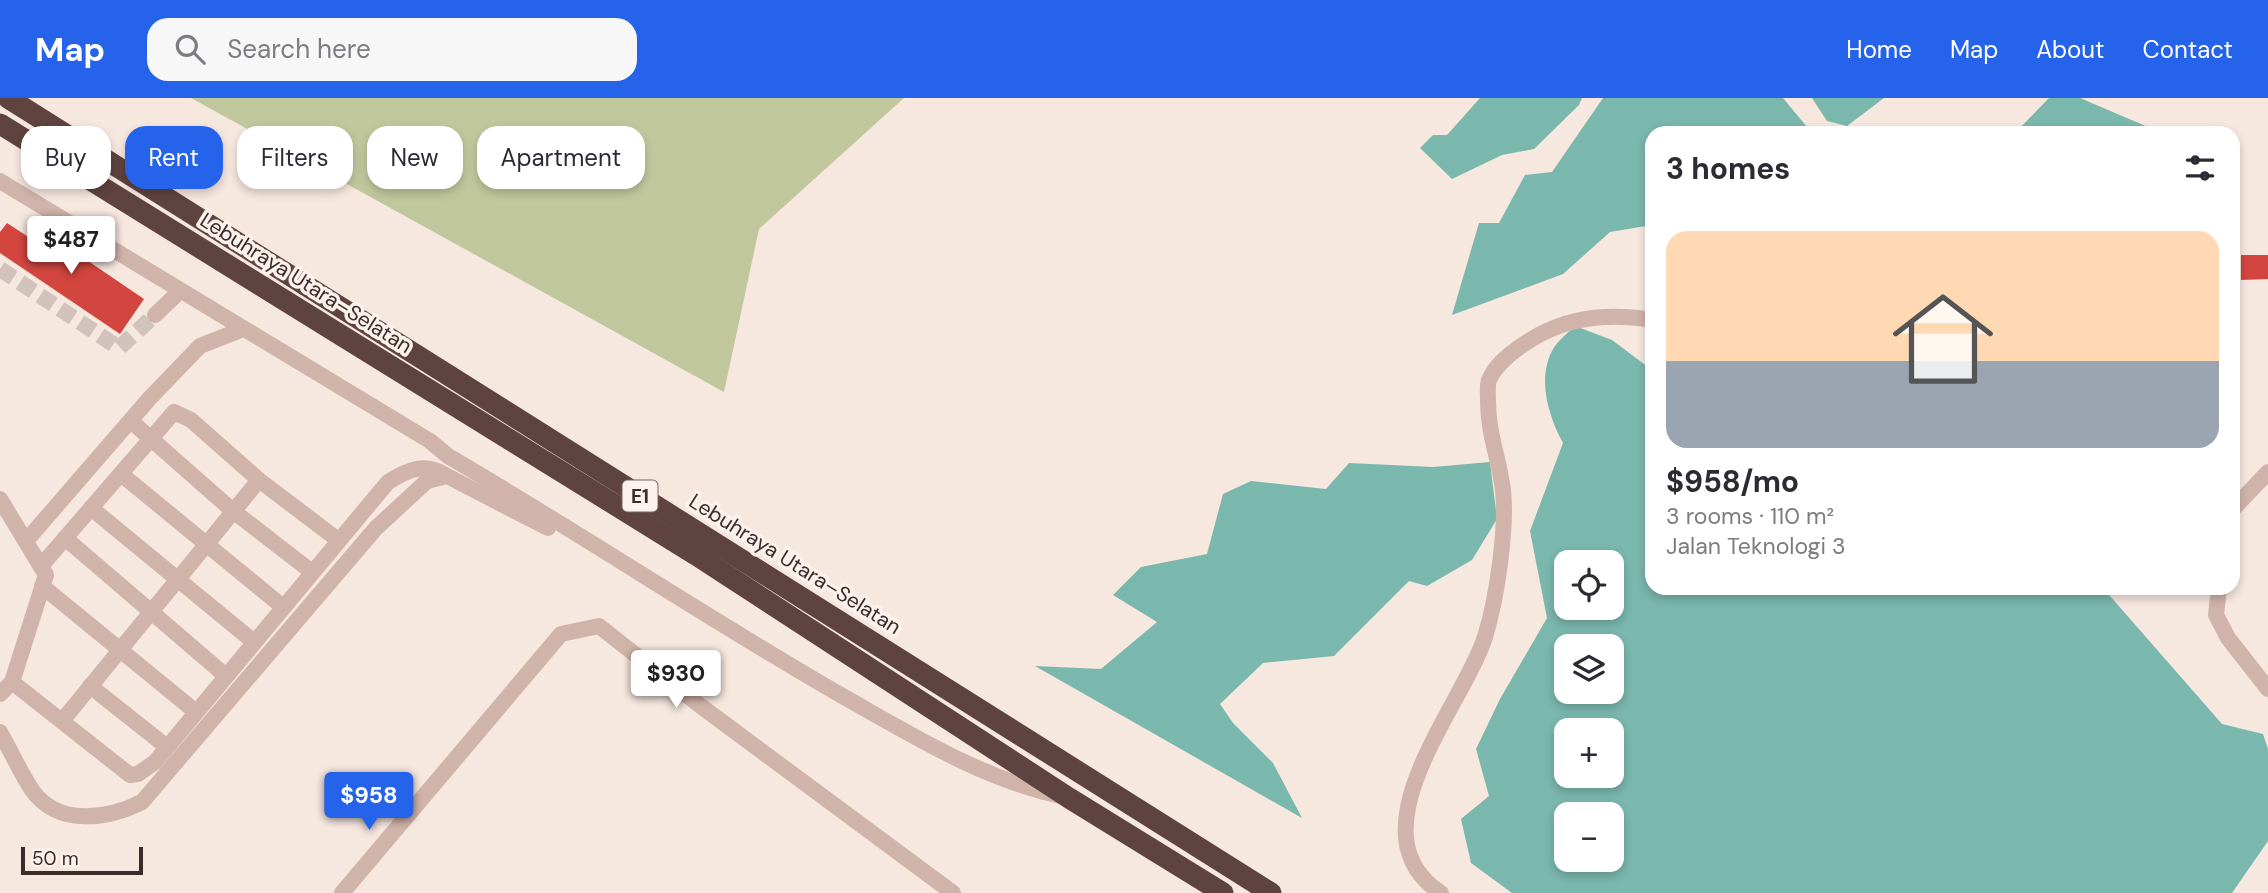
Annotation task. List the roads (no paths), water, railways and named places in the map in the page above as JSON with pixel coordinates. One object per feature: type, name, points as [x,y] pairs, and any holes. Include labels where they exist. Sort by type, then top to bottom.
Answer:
[{"type":"highway","name":"Lebuhraya Utara–Selatan","points":[[8,98],[1271,893]]},
{"type":"highway","name":"Lebuhraya Utara–Selatan","points":[[0,124],[696,555],[1069,798],[1223,893]]},
{"type":"street","points":[[1,184],[430,441],[448,456],[755,646],[904,731],[1030,790],[1069,798]]},
{"type":"street","points":[[155,315],[180,291]]},
{"type":"street","points":[[1441,893],[1425,883],[1408,849],[1406,820],[1418,774],[1485,639],[1499,582],[1503,490],[1488,429],[1488,381],[1506,357],[1538,333],[1579,318],[1621,315],[1645,319]]},
{"type":"street","points":[[26,541],[132,422],[149,399],[200,346],[243,329]]},
{"type":"street","points":[[41,566],[174,412],[191,420],[258,480],[338,540]]},
{"type":"street","points":[[132,422],[233,510],[312,572]]},
{"type":"street","points":[[12,682],[130,775],[138,774],[155,762],[388,482],[410,468],[434,467],[653,583]]},
{"type":"street","points":[[2240,502],[2268,472]]},
{"type":"street","points":[[121,474],[283,607]]},
{"type":"street","points":[[0,732],[33,792],[57,810],[81,817],[104,817],[142,802],[376,528],[427,481],[447,476]]},
{"type":"street","points":[[62,721],[258,480]]},
{"type":"street","points":[[0,499],[46,575],[12,682],[0,694]]},
{"type":"street","points":[[92,508],[254,642]]},
{"type":"street","points":[[65,538],[148,612],[226,676]]},
{"type":"street","points":[[43,586],[196,712]]},
{"type":"street","points":[[2218,595],[2216,615],[2228,638],[2268,689]]},
{"type":"street","points":[[342,893],[561,634],[599,626],[698,704],[953,893]]},
{"type":"street","points":[[90,686],[167,747]]},
{"type":"water","points":[[1480,98],[1582,98],[1579,105],[1534,149],[1502,155],[1452,179],[1420,148],[1433,135],[1447,135]]},
{"type":"water","points":[[1603,98],[1783,98],[1806,126],[1645,126],[1645,226],[1610,232],[1563,274],[1452,315],[1479,223],[1499,223],[1525,175],[1552,172]]},
{"type":"water","points":[[1812,98],[1884,98],[1847,126],[1827,121]]},
{"type":"water","points":[[2049,98],[2080,98],[2146,126],[2022,126]]},
{"type":"water","points":[[1575,326],[1612,340],[1645,365],[1645,595],[2109,595],[2222,724],[2263,734],[2268,749],[2268,841],[2232,893],[1512,893],[1471,863],[1461,819],[1489,796],[1476,749],[1500,699],[1547,618],[1530,531],[1563,443],[1549,410],[1545,386],[1545,374],[1552,351]]},
{"type":"water","points":[[1490,462],[1497,519],[1472,560],[1427,586],[1409,581],[1334,656],[1263,663],[1220,704],[1233,723],[1273,763],[1302,818],[1035,666],[1101,669],[1157,622],[1113,595],[1141,567],[1207,554],[1223,494],[1251,481],[1326,489],[1349,463],[1433,467]]},
{"type":"tunnel","points":[[0,269],[119,348],[155,315]]}]
